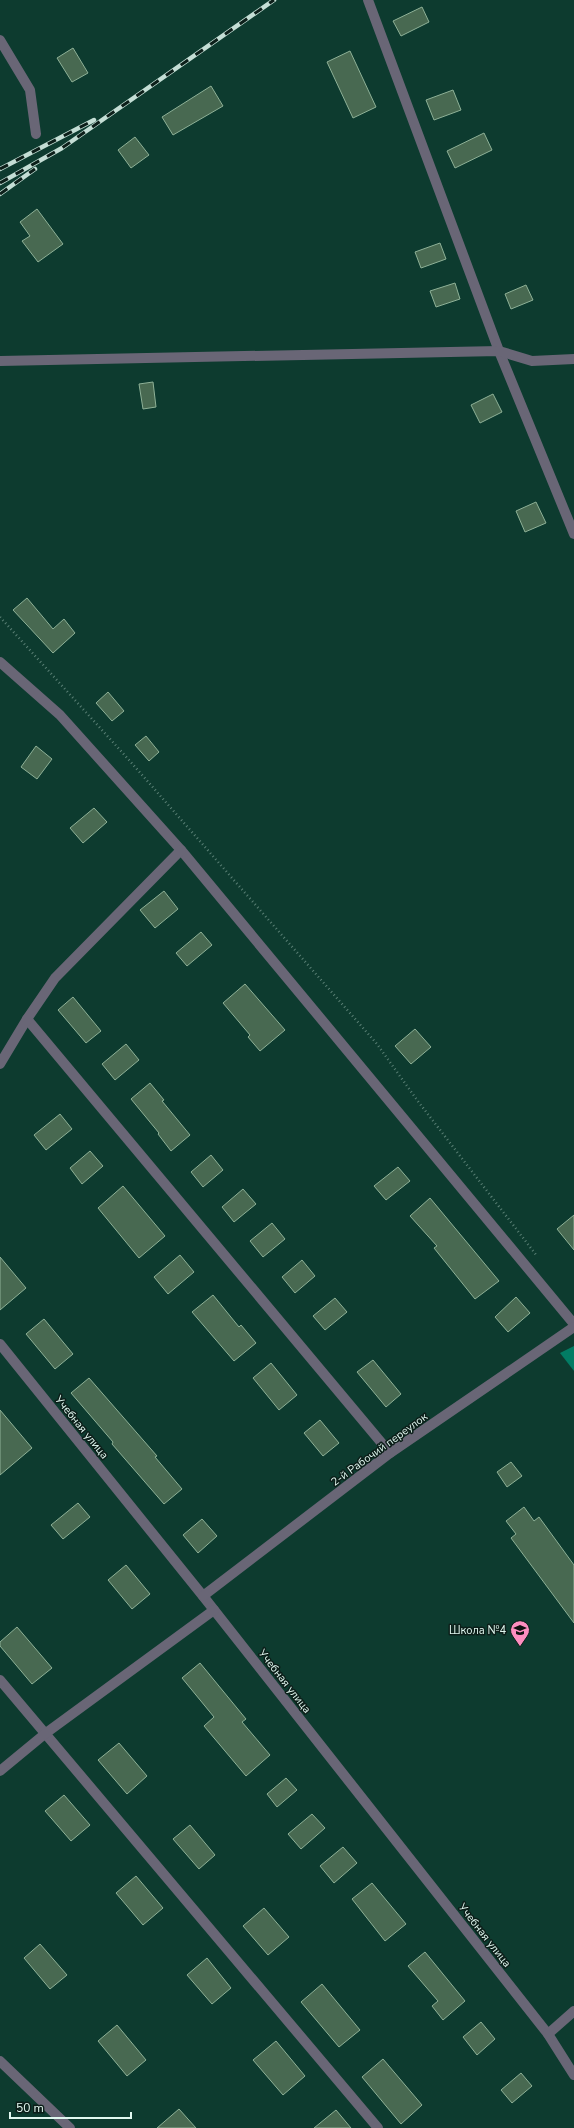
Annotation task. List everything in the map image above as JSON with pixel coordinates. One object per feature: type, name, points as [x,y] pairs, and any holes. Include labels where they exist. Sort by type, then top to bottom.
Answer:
[{"type":"street","points":[[368,0],[499,351],[574,534]]},
{"type":"street","points":[[0,40],[30,90],[36,134]]},
{"type":"street","points":[[0,361],[499,351],[532,361],[574,359]]},
{"type":"street","points":[[0,662],[60,715],[181,850],[574,1326]]},
{"type":"street","points":[[0,1064],[27,1018],[55,978],[181,850]]},
{"type":"street","points":[[27,1018],[390,1453]]},
{"type":"street","name":"2-й Рабочий переулок","points":[[203,1596],[390,1453],[574,1326]]},
{"type":"street","name":"Учебная улица","points":[[0,1344],[203,1596],[548,2034],[574,2075]]},
{"type":"street","points":[[0,1771],[46,1733],[214,1610]]},
{"type":"street","points":[[0,1680],[378,2128]]},
{"type":"street","points":[[548,2034],[574,2011]]},
{"type":"street","points":[[0,2061],[70,2128]]},
{"type":"path","points":[[0,617],[129,760],[377,1044],[417,1100],[539,1259]]},
{"type":"green space","points":[[574,1346],[574,1371],[560,1353]]},
{"type":"building","points":[[422,7],[429,22],[401,36],[393,21]]},
{"type":"building","points":[[73,48],[88,73],[72,82],[57,58]]},
{"type":"building","points":[[350,51],[376,107],[353,118],[327,62]]},
{"type":"building","points":[[211,86],[223,106],[173,135],[162,117]]},
{"type":"building","points":[[453,90],[461,110],[434,120],[426,100]]},
{"type":"building","points":[[484,133],[492,150],[455,168],[447,151]]},
{"type":"building","points":[[135,137],[149,155],[131,168],[118,150]]},
{"type":"building","points":[[37,209],[63,244],[38,262],[22,241],[30,236],[20,222]]},
{"type":"building","points":[[440,243],[446,259],[421,268],[415,252]]},
{"type":"building","points":[[455,283],[460,299],[436,307],[430,291]]},
{"type":"building","points":[[526,285],[533,300],[511,309],[505,294]]},
{"type":"building","points":[[153,382],[156,407],[143,409],[139,384]]},
{"type":"building","points":[[493,394],[502,412],[480,423],[471,405]]},
{"type":"building","points":[[536,502],[546,523],[525,532],[516,511]]},
{"type":"building","points":[[27,598],[53,629],[64,619],[75,633],[53,653],[13,610]]},
{"type":"building","points":[[108,692],[124,711],[112,721],[96,703]]},
{"type":"building","points":[[146,736],[159,752],[149,761],[135,745]]},
{"type":"building","points":[[36,746],[52,759],[37,779],[21,767]]},
{"type":"building","points":[[94,808],[107,822],[83,843],[70,828]]},
{"type":"building","points":[[164,891],[178,909],[155,928],[140,910]]},
{"type":"building","points":[[201,932],[212,945],[187,966],[176,953]]},
{"type":"building","points":[[245,984],[285,1030],[260,1051],[248,1037],[250,1035],[223,1003]]},
{"type":"building","points":[[73,997],[101,1031],[86,1043],[58,1010]]},
{"type":"building","points":[[415,1029],[431,1047],[411,1064],[395,1046]]},
{"type":"building","points":[[126,1044],[139,1060],[115,1080],[102,1064]]},
{"type":"building","points":[[150,1083],[164,1100],[162,1101],[190,1135],[171,1151],[158,1134],[159,1133],[131,1099]]},
{"type":"building","points":[[60,1114],[72,1129],[46,1150],[34,1135]]},
{"type":"building","points":[[90,1151],[103,1166],[82,1184],[70,1168]]},
{"type":"building","points":[[211,1155],[223,1170],[203,1187],[191,1172]]},
{"type":"building","points":[[398,1167],[410,1181],[386,1200],[374,1186]]},
{"type":"building","points":[[123,1186],[165,1236],[139,1258],[98,1208]]},
{"type":"building","points":[[243,1189],[256,1204],[234,1222],[222,1207]]},
{"type":"building","points":[[430,1198],[499,1281],[475,1299],[434,1248],[437,1246],[410,1216]]},
{"type":"building","points":[[574,1215],[574,1250],[557,1229]]},
{"type":"building","points":[[272,1223],[285,1239],[263,1257],[250,1241]]},
{"type":"building","points":[[180,1255],[194,1272],[168,1294],[154,1277]]},
{"type":"building","points":[[0,1257],[26,1288],[0,1310]]},
{"type":"building","points":[[302,1260],[315,1276],[295,1293],[282,1277]]},
{"type":"building","points":[[213,1295],[239,1327],[241,1325],[256,1343],[234,1361],[192,1312]]},
{"type":"building","points":[[516,1297],[530,1313],[508,1332],[495,1317]]},
{"type":"building","points":[[335,1298],[347,1312],[325,1330],[313,1316]]},
{"type":"building","points":[[44,1319],[73,1354],[55,1369],[26,1334]]},
{"type":"building","points":[[373,1360],[401,1394],[386,1407],[357,1372]]},
{"type":"building","points":[[271,1363],[297,1395],[279,1410],[253,1378]]},
{"type":"building","points":[[89,1378],[157,1456],[155,1457],[182,1489],[164,1504],[112,1444],[113,1442],[71,1393]]},
{"type":"building","points":[[0,1410],[32,1448],[0,1475]]},
{"type":"building","points":[[320,1420],[339,1443],[323,1456],[304,1433]]},
{"type":"building","points":[[511,1462],[522,1476],[507,1487],[497,1472]]},
{"type":"building","points":[[78,1503],[90,1517],[63,1539],[51,1525]]},
{"type":"building","points":[[524,1507],[534,1521],[539,1517],[574,1565],[574,1623],[511,1538],[516,1534],[506,1521]]},
{"type":"building","points":[[202,1519],[217,1536],[198,1553],[183,1535]]},
{"type":"building","points":[[126,1565],[150,1594],[132,1609],[108,1580]]},
{"type":"building","points":[[17,1627],[52,1668],[32,1684],[0,1646],[0,1642]]},
{"type":"building","points":[[200,1663],[246,1719],[242,1722],[270,1755],[246,1776],[204,1726],[214,1717],[182,1678]]},
{"type":"building","points":[[119,1743],[147,1776],[127,1794],[98,1760]]},
{"type":"building","points":[[286,1778],[297,1790],[277,1807],[267,1794]]},
{"type":"building","points":[[64,1795],[90,1825],[71,1841],[45,1811]]},
{"type":"building","points":[[312,1814],[325,1828],[301,1849],[288,1834]]},
{"type":"building","points":[[190,1825],[215,1855],[199,1869],[173,1839]]},
{"type":"building","points":[[343,1847],[357,1863],[334,1883],[320,1866]]},
{"type":"building","points":[[136,1876],[163,1908],[143,1925],[116,1893]]},
{"type":"building","points":[[372,1883],[406,1924],[385,1941],[352,1899]]},
{"type":"building","points":[[264,1908],[289,1937],[268,1955],[243,1926]]},
{"type":"building","points":[[40,1944],[67,1975],[50,1989],[24,1958]]},
{"type":"building","points":[[425,1952],[465,2001],[443,2020],[432,2006],[438,2001],[408,1966]]},
{"type":"building","points":[[207,1958],[231,1988],[212,2004],[187,1975]]},
{"type":"building","points":[[322,1984],[360,2030],[339,2047],[301,2002]]},
{"type":"building","points":[[481,2022],[495,2039],[477,2055],[463,2037]]},
{"type":"building","points":[[117,2025],[146,2060],[127,2076],[98,2041]]},
{"type":"building","points":[[276,2041],[305,2076],[283,2095],[253,2060]]},
{"type":"building","points":[[383,2059],[422,2105],[401,2124],[362,2077]]},
{"type":"building","points":[[521,2073],[532,2086],[512,2103],[501,2090]]},
{"type":"building","points":[[179,2109],[196,2128],[157,2128]]},
{"type":"building","points":[[336,2110],[351,2128],[314,2128]]},
{"type":"railway","points":[[0,183],[62,148],[274,0]]},
{"type":"railway","points":[[0,169],[94,120]]},
{"type":"railway","points":[[0,194],[35,169]]},
{"type":"place","name":"Школа №4","points":[[520,1647]]}]
